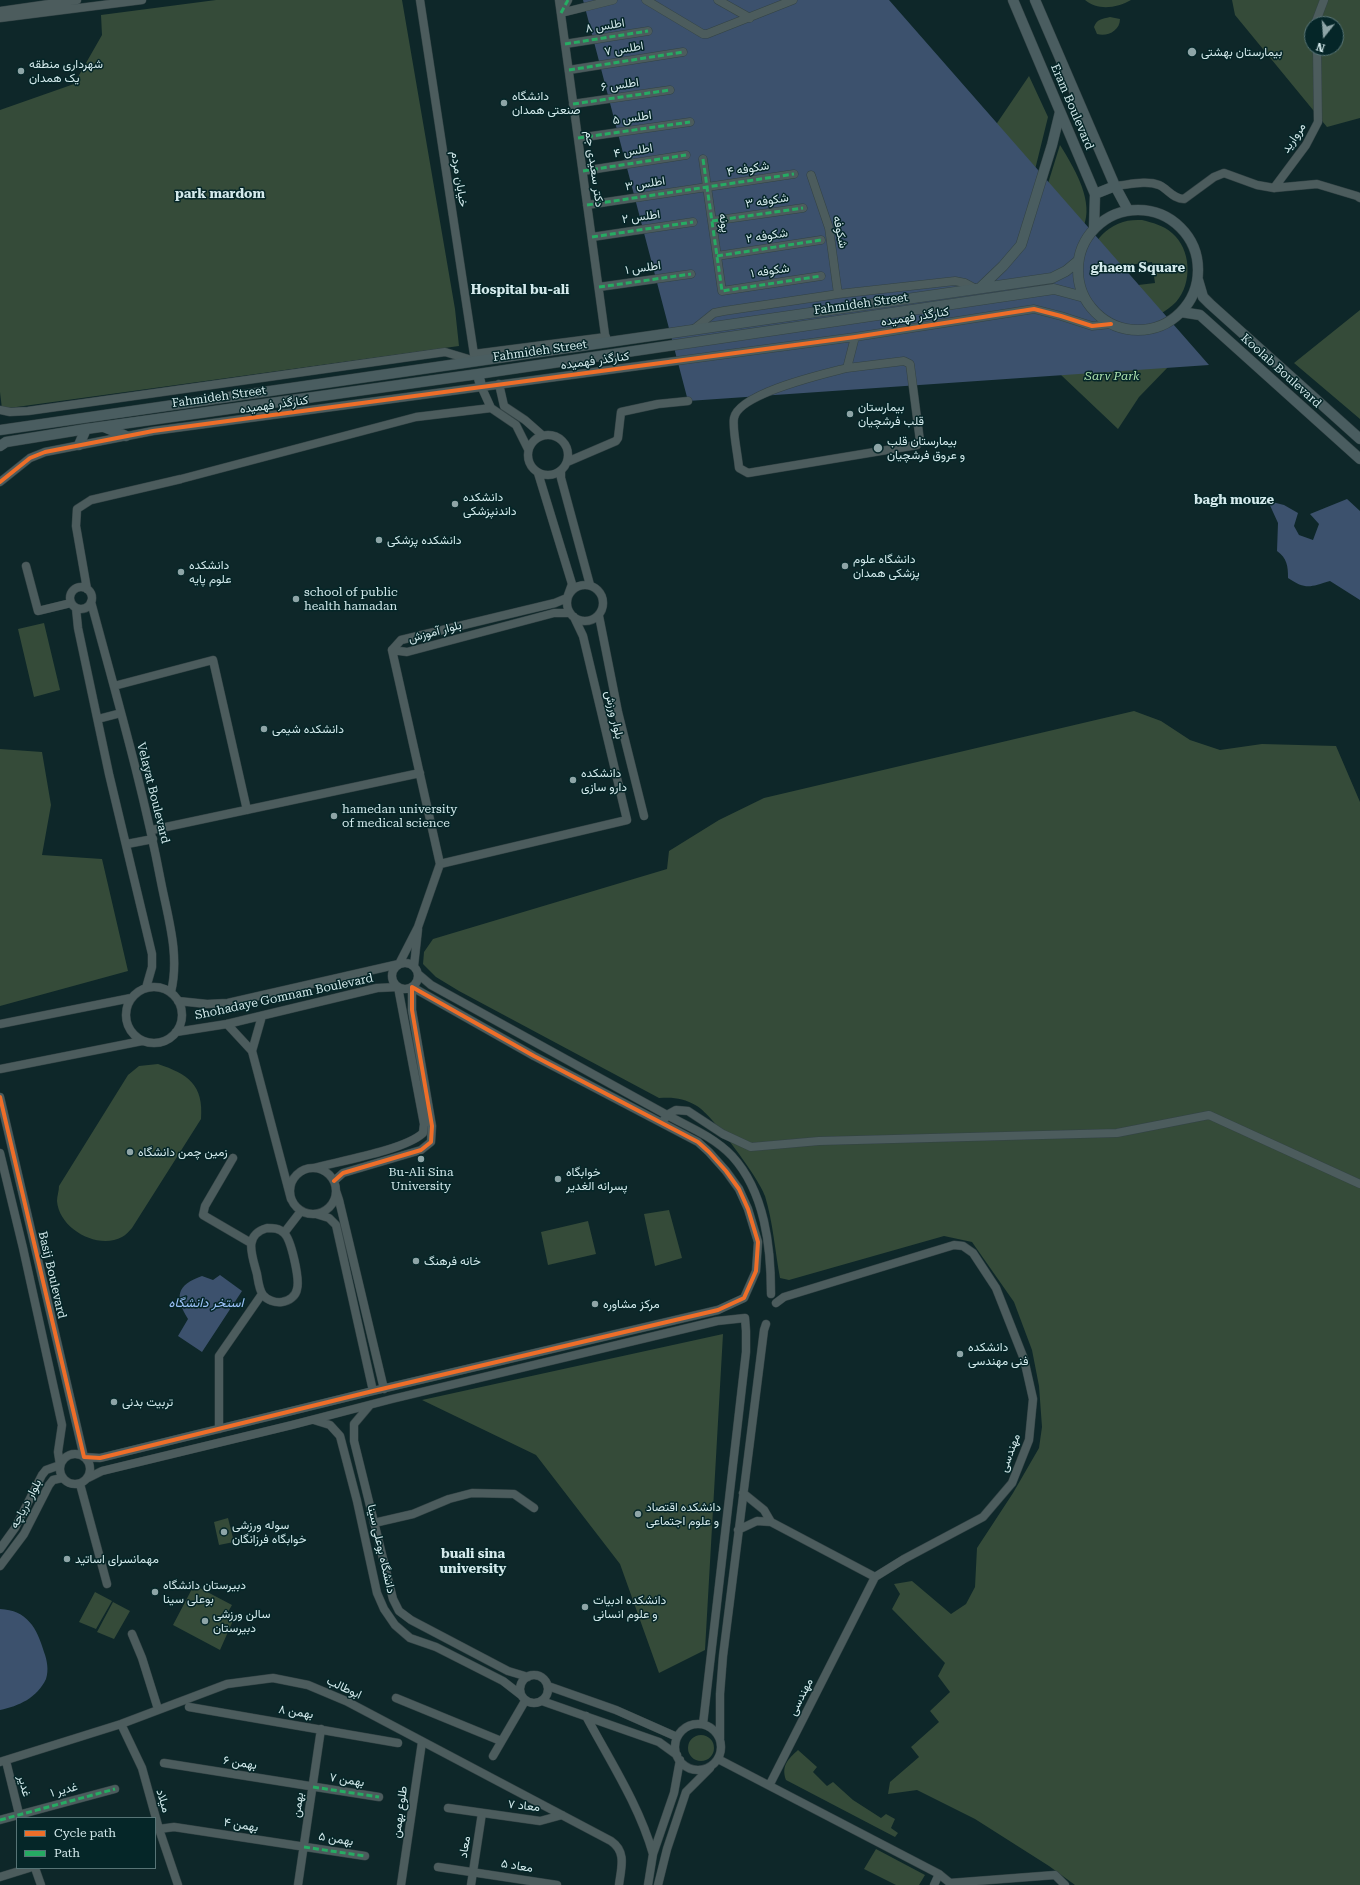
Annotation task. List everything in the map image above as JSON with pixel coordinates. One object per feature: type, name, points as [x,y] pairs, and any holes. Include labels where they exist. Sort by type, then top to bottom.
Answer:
[{"type":"main road","name":"Eram Boulevard","points":[[1013,0],[1095,194],[1094,227]]},
{"type":"main road","name":"Eram Boulevard","points":[[1035,0],[1114,186],[1128,210]]},
{"type":"main road","points":[[978,289],[1003,266],[1020,245],[1037,197],[1060,112]]},
{"type":"main road","points":[[1095,194],[1114,186]]},
{"type":"main road","points":[[1128,210],[1147,210],[1165,216],[1180,227],[1192,242],[1198,260],[1198,279],[1192,297],[1181,312],[1166,324],[1148,330],[1129,330],[1110,324],[1095,313],[1084,298],[1078,280],[1078,261],[1083,242],[1094,227],[1110,216],[1128,210]]},
{"type":"main road","name":"Fahmideh Street","points":[[0,430],[475,358],[694,329],[1052,278],[1078,261]]},
{"type":"main road","name":"Koolab Boulevard","points":[[1198,279],[1201,293],[1210,304],[1360,439]]},
{"type":"main road","name":"Fahmideh Street","points":[[0,446],[6,442],[86,429],[478,374],[1054,289],[1084,298]]},
{"type":"main road","name":"Koolab Boulevard","points":[[1181,312],[1200,315],[1360,459]]},
{"type":"main road","points":[[478,374],[481,386]]},
{"type":"main road","points":[[102,427],[126,436]]},
{"type":"main road","points":[[79,445],[86,429]]},
{"type":"street","points":[[0,11],[77,0]]},
{"type":"street","points":[[0,18],[142,0]]},
{"type":"street","name":"خیابان مردم","points":[[420,0],[475,358]]},
{"type":"street","name":"دکتر سعیدی جم","points":[[559,0],[606,340]]},
{"type":"street","points":[[561,13],[568,0]]},
{"type":"street","points":[[561,13],[612,0]]},
{"type":"street","points":[[646,0],[703,34],[710,33],[750,18],[793,0]]},
{"type":"street","points":[[718,0],[750,18]]},
{"type":"street","points":[[1318,16],[1324,0]]},
{"type":"street","name":"اطلس ۸","points":[[565,44],[648,31]]},
{"type":"street","name":"اطلس ۷","points":[[569,70],[683,52]]},
{"type":"street","name":"مروارید","points":[[1274,188],[1306,145],[1318,122],[1317,56]]},
{"type":"street","name":"اطلس ۶","points":[[573,104],[670,90]]},
{"type":"street","name":"اطلس ۵","points":[[578,138],[690,122]]},
{"type":"street","name":"اطلس ۴","points":[[583,171],[686,155]]},
{"type":"street","name":"پونه","points":[[703,159],[722,290]]},
{"type":"street","points":[[1114,186],[1152,183],[1160,186],[1179,199],[1184,199],[1214,177],[1224,173],[1257,185],[1274,188],[1317,184],[1360,198]]},
{"type":"street","name":"شکوفه ۴","points":[[706,187],[794,174]]},
{"type":"street","name":"شکوفه","points":[[811,175],[829,228],[838,294]]},
{"type":"street","name":"اطلس ۳","points":[[587,205],[706,187]]},
{"type":"street","name":"شکوفه ۳","points":[[712,221],[803,208]]},
{"type":"street","name":"اطلس ۲","points":[[592,237],[693,222]]},
{"type":"street","name":"شکوفه ۲","points":[[717,256],[821,240]]},
{"type":"street","name":"اطلس ۱","points":[[599,287],[691,274]]},
{"type":"street","name":"شکوفه ۱","points":[[722,290],[821,276]]},
{"type":"street","points":[[694,329],[714,313],[838,294],[955,281],[965,283],[978,289]]},
{"type":"street","name":"کنارگذر فهمیده","points":[[0,482],[30,458],[45,452],[126,436],[481,386],[855,337],[1034,309],[1092,326],[1110,324]]},
{"type":"street","points":[[847,368],[855,337]]},
{"type":"street","points":[[0,410],[10,412],[28,410],[445,352],[475,358]]},
{"type":"street","points":[[904,361],[910,364],[920,441],[917,445],[748,474],[739,468],[734,419],[737,411],[744,404],[793,382],[847,368],[904,361]]},
{"type":"street","points":[[499,384],[504,406],[525,420],[542,435]]},
{"type":"street","points":[[481,386],[491,408],[516,425],[528,449]]},
{"type":"street","points":[[590,585],[561,478],[561,471],[567,462],[616,441],[618,438],[621,412],[658,404],[688,401]]},
{"type":"street","points":[[26,566],[38,612],[74,605],[84,609],[92,602],[92,594],[87,588],[76,526],[77,508],[91,500],[181,479],[416,417],[491,408]]},
{"type":"street","points":[[567,462],[567,449],[560,439],[555,436],[542,435],[536,438],[528,449],[527,454],[530,465],[538,473],[572,584],[568,597],[568,608],[572,615],[579,620],[589,621],[599,616],[604,604],[603,598],[596,588],[590,585],[580,585],[575,587],[568,597]]},
{"type":"street","points":[[538,473],[550,475],[561,471]]},
{"type":"street","points":[[87,588],[80,587],[74,590],[70,596],[74,605],[98,719],[152,954],[152,967],[146,988]]},
{"type":"street","name":"بلوار آموزش","points":[[392,650],[401,640],[555,603],[568,597]]},
{"type":"street","name":"Velayat Boulevard","points":[[92,602],[152,834],[174,951],[175,972],[171,992]]},
{"type":"street","name":"بلوار آموزش","points":[[392,650],[407,652],[462,636],[554,613],[572,615]]},
{"type":"street","name":"بلوار ورزش","points":[[440,864],[627,820],[583,636],[572,615]]},
{"type":"street","name":"بلوار ورزش","points":[[599,616],[618,712],[644,816]]},
{"type":"street","points":[[460,626],[462,636]]},
{"type":"street","points":[[373,1391],[336,1225],[328,1218],[301,1211],[291,1199],[289,1192],[294,1177],[306,1168],[314,1168],[384,1150],[417,1139],[423,1133],[424,1124],[402,1001],[398,987],[391,977],[393,969],[399,964],[418,927],[440,864],[392,650]]},
{"type":"street","points":[[114,686],[213,660],[247,810]]},
{"type":"street","points":[[98,719],[121,713]]},
{"type":"street","points":[[127,844],[152,834],[247,810],[420,773]]},
{"type":"street","points":[[334,1181],[343,1173],[421,1150],[431,1142],[432,1126],[412,1010],[412,987],[416,981],[418,927]]},
{"type":"street","points":[[399,964],[407,963],[431,985],[666,1115],[706,1135],[731,1155],[750,1180],[761,1207],[771,1270],[771,1294]]},
{"type":"street","name":"Shohadaye Gomnam Boulevard","points":[[178,1001],[207,1004],[228,1003],[399,964]]},
{"type":"street","points":[[0,1069],[142,1041],[159,1043],[166,1040],[176,1032],[182,1022],[182,1013],[178,1001],[171,992],[159,987],[146,988],[138,991],[131,998],[126,1009],[126,1018],[129,1028],[134,1035],[142,1041]]},
{"type":"street","points":[[398,987],[404,989],[412,987],[540,1059],[698,1142],[726,1171],[739,1189],[745,1202],[758,1242],[756,1271],[744,1298],[718,1310],[373,1391],[100,1458],[70,1455],[66,1457],[60,1465],[62,1478],[70,1484],[80,1484],[102,1471],[313,1420],[370,1404],[717,1321],[744,1318],[746,1331],[746,1352],[703,1724]]},
{"type":"street","name":"Shohadaye Gomnam Boulevard","points":[[176,1032],[227,1024],[377,988],[398,987]]},
{"type":"street","points":[[0,1024],[131,998]]},
{"type":"street","points":[[252,1051],[262,1016]]},
{"type":"street","points":[[227,1024],[252,1051],[291,1199]]},
{"type":"street","name":"Basij Boulevard","points":[[0,1097],[84,1457]]},
{"type":"street","points":[[662,1123],[666,1115],[676,1110],[688,1111],[724,1134],[751,1147],[819,1141],[1117,1133],[1209,1115],[1360,1184]]},
{"type":"street","name":"Basij Boulevard","points":[[0,1153],[23,1248],[62,1425],[58,1452],[60,1465]]},
{"type":"street","points":[[233,1158],[205,1206],[203,1215],[251,1243]]},
{"type":"street","points":[[314,1168],[326,1172],[334,1181],[384,1389]]},
{"type":"street","points":[[316,1214],[330,1206],[336,1191]]},
{"type":"street","points":[[284,1233],[301,1211]]},
{"type":"street","points":[[267,1228],[277,1228],[284,1233],[289,1240],[298,1281],[298,1288],[289,1300],[281,1302],[271,1301],[262,1294],[251,1253],[251,1243],[256,1233],[267,1228]]},
{"type":"street","name":"مهندسی","points":[[770,1784],[875,1577],[904,1559],[983,1517],[1012,1483],[1030,1440],[1033,1399],[1024,1359],[996,1288],[973,1253],[963,1246],[954,1245],[893,1262],[784,1297],[776,1303]]},
{"type":"street","points":[[219,1429],[219,1356],[262,1294]]},
{"type":"street","points":[[658,1885],[667,1849],[686,1792],[716,1762],[721,1752],[720,1694],[738,1530],[766,1324]]},
{"type":"street","name":"دانشگاه بوعلی سینا","points":[[370,1404],[354,1424],[354,1441],[393,1599],[399,1610],[411,1620],[508,1671],[528,1677]]},
{"type":"street","name":"دانشگاه بوعلی سینا","points":[[313,1420],[330,1425],[340,1436],[357,1501],[377,1593],[384,1609],[395,1625],[410,1638],[436,1647],[503,1681],[523,1698]]},
{"type":"street","points":[[84,1457],[90,1464],[90,1473],[88,1478]]},
{"type":"street","name":"بلوار دریاچه","points":[[0,1549],[15,1528],[46,1470],[60,1465]]},
{"type":"street","name":"بلوار دریاچه","points":[[0,1566],[24,1534],[49,1485],[53,1480],[62,1478]]},
{"type":"street","points":[[80,1484],[107,1584]]},
{"type":"street","points":[[374,1523],[413,1514],[449,1499],[472,1493],[514,1494],[534,1508]]},
{"type":"street","points":[[743,1493],[764,1510],[771,1522]]},
{"type":"street","points":[[738,1530],[757,1521],[771,1522],[875,1577]]},
{"type":"street","points":[[132,1634],[142,1658],[158,1709]]},
{"type":"street","points":[[493,1756],[523,1698],[520,1687],[528,1677],[540,1676],[548,1686],[616,1710],[677,1737]]},
{"type":"street","name":"ابوطالب","points":[[3,1761],[121,1724],[227,1684],[273,1678],[308,1685],[346,1701],[616,1845],[622,1857],[619,1885]]},
{"type":"street","points":[[523,1698],[534,1704],[542,1701],[547,1695],[548,1686]]},
{"type":"street","points":[[396,1698],[501,1741]]},
{"type":"street","points":[[542,1701],[659,1742],[685,1766],[692,1769],[707,1768],[716,1762]]},
{"type":"street","name":"بهمن ۸","points":[[189,1707],[398,1743]]},
{"type":"street","points":[[586,1716],[637,1809],[653,1854]]},
{"type":"street","name":"میلاد","points":[[121,1724],[142,1768],[156,1817]]},
{"type":"street","points":[[648,1885],[653,1854],[674,1793],[678,1758],[675,1743],[677,1737],[688,1726],[703,1724],[716,1732],[720,1738]]},
{"type":"street","name":"بهمن","points":[[298,1885],[321,1729]]},
{"type":"street","name":"طلوع بهمن","points":[[401,1885],[422,1742]]},
{"type":"street","name":"غدیر","points":[[3,1761],[20,1817]]},
{"type":"street","points":[[716,1762],[770,1784],[939,1874],[950,1883],[1055,1875],[1065,1885]]},
{"type":"street","name":"بهمن ۶","points":[[164,1763],[312,1787]]},
{"type":"street","name":"بهمن ۷","points":[[312,1787],[378,1797]]},
{"type":"street","name":"غدیر ۱","points":[[20,1817],[114,1789]]},
{"type":"street","name":"معاد ۷","points":[[448,1808],[540,1821],[562,1815]]},
{"type":"street","name":"معاد","points":[[471,1885],[482,1813]]},
{"type":"street","name":"غدیر ۱","points":[[0,1820],[16,1818]]},
{"type":"street","name":"میلاد","points":[[156,1818],[178,1885]]},
{"type":"street","name":"بهمن ۴","points":[[159,1829],[174,1827],[304,1847]]},
{"type":"street","name":"بهمن ۵","points":[[304,1847],[365,1856]]},
{"type":"street","name":"معاد ۵","points":[[438,1867],[473,1871],[557,1885]]},
{"type":"street","points":[[0,1877],[27,1869]]},
{"type":"street","points":[[35,1869],[41,1885]]},
{"type":"street","points":[[934,1885],[939,1874]]},
{"type":"green space","points":[[216,0],[402,0],[455,309],[459,346],[2,409],[0,392],[0,110],[74,84],[102,35],[101,15]]},
{"type":"green space","points":[[1085,0],[1131,0],[1120,5],[1102,7],[1096,6]]},
{"type":"green space","points":[[1232,0],[1360,0],[1360,118],[1327,127],[1235,15]]},
{"type":"green space","points":[[1110,17],[1120,19],[1118,27],[1109,34],[1097,34],[1094,27],[1097,22]]},
{"type":"green space","points":[[1029,76],[1048,117],[1029,194],[976,154]]},
{"type":"green space","points":[[1060,145],[1080,182],[1086,202],[1085,222],[1066,257],[1035,225]]},
{"type":"green space","points":[[1130,220],[1142,220],[1169,230],[1178,240],[1186,257],[1188,266],[1187,276],[1185,285],[1176,302],[1165,311],[1152,317],[1142,319],[1122,318],[1107,309],[1096,296],[1090,280],[1089,262],[1094,246],[1105,232],[1123,222]],"holes":[[[1152,262],[1155,283],[1096,290],[1094,269]]]},
{"type":"green space","points":[[1360,310],[1360,419],[1294,363]]},
{"type":"green space","name":"Sarv Park","points":[[1003,320],[1170,365],[1139,397],[1118,429]]},
{"type":"green space","points":[[44,623],[60,690],[34,697],[18,629]]},
{"type":"green space","points":[[1134,711],[1161,721],[1190,740],[1220,750],[1262,744],[1336,746],[1360,802],[1360,1885],[1075,1885],[1049,1866],[975,1819],[917,1790],[888,1794],[890,1782],[919,1757],[911,1747],[939,1722],[930,1711],[950,1692],[938,1676],[945,1663],[892,1609],[900,1594],[894,1584],[912,1581],[951,1614],[966,1604],[975,1587],[977,1548],[1013,1493],[1039,1448],[1042,1427],[1039,1386],[1032,1350],[1014,1302],[972,1242],[944,1236],[789,1280],[780,1278],[768,1206],[761,1187],[724,1134],[704,1112],[692,1103],[683,1100],[674,1098],[659,1098],[459,991],[436,977],[423,964],[424,952],[433,939],[667,869],[669,851],[719,820],[764,798]]},
{"type":"green space","points":[[0,749],[42,752],[51,805],[42,855],[102,859],[128,971],[0,1006]]},
{"type":"green space","name":"زمین چمن دانشگاه","points":[[158,1064],[178,1072],[192,1082],[200,1097],[201,1119],[132,1228],[123,1236],[112,1240],[102,1241],[91,1239],[72,1228],[59,1211],[57,1201],[59,1186],[128,1075],[139,1066]]},
{"type":"green space","points":[[669,1210],[682,1258],[655,1266],[644,1214]]},
{"type":"green space","points":[[588,1221],[596,1254],[548,1265],[541,1232]]},
{"type":"green space","points":[[723,1334],[705,1650],[659,1673],[620,1564],[536,1455],[422,1400]]},
{"type":"green space","name":"سوله ورزشی خوابگاه فرزانگان","points":[[228,1518],[234,1542],[219,1545],[214,1522]]},
{"type":"green space","name":"سالن ورزشی دبیرستان","points":[[194,1585],[232,1605],[228,1612],[235,1616],[220,1650],[173,1625]]},
{"type":"green space","points":[[95,1592],[112,1601],[96,1629],[79,1622]]},
{"type":"green space","points":[[113,1602],[130,1611],[114,1639],[97,1632]]},
{"type":"green space","points":[[701,1735],[710,1739],[714,1748],[710,1757],[701,1761],[692,1757],[688,1748],[692,1739]]},
{"type":"green space","points":[[798,1750],[817,1767],[813,1772],[827,1786],[833,1782],[853,1800],[881,1818],[886,1814],[895,1819],[891,1828],[898,1833],[895,1837],[786,1780],[784,1771],[786,1763]]},
{"type":"green space","points":[[876,1849],[925,1875],[919,1885],[896,1885],[864,1869]]},
{"type":"water","points":[[583,0],[889,0],[1209,365],[688,401]]},
{"type":"water","points":[[1347,499],[1360,511],[1360,600],[1330,581],[1313,586],[1304,586],[1288,578],[1286,563],[1283,556],[1277,551],[1278,523],[1268,501],[1284,505],[1298,513],[1294,526],[1299,535],[1313,540],[1319,524],[1310,514]]},
{"type":"water","name":"استخر دانشگاه","points":[[220,1275],[242,1291],[202,1352],[178,1336],[188,1319],[181,1304],[180,1292],[187,1283],[194,1279],[202,1276],[213,1280]]},
{"type":"water","points":[[0,1609],[17,1613],[30,1622],[38,1635],[46,1658],[47,1676],[38,1691],[27,1700],[0,1710]]},
{"type":"marked path","points":[[561,13],[568,0]]},
{"type":"marked path","points":[[565,44],[648,31]]},
{"type":"marked path","points":[[569,70],[683,52]]},
{"type":"marked path","points":[[573,104],[670,90]]},
{"type":"marked path","points":[[578,138],[690,122]]},
{"type":"marked path","points":[[583,171],[686,155]]},
{"type":"marked path","points":[[703,159],[722,291],[821,276]]},
{"type":"marked path","points":[[587,205],[794,174]]},
{"type":"marked path","points":[[712,221],[803,208]]},
{"type":"marked path","points":[[592,237],[693,222]]},
{"type":"marked path","points":[[717,256],[821,240]]},
{"type":"marked path","points":[[599,287],[691,274]]},
{"type":"marked path","points":[[313,1787],[379,1797]]},
{"type":"marked path","points":[[0,1820],[115,1789]]},
{"type":"marked path","points":[[304,1847],[365,1856]]},
{"type":"cycle path","points":[[0,482],[30,458],[45,452],[153,431],[855,337],[1034,309],[1092,326],[1111,324]]},
{"type":"cycle path","points":[[0,1097],[84,1457],[100,1458],[373,1391],[718,1310],[744,1298],[756,1271],[758,1242],[748,1209],[739,1189],[726,1171],[698,1142],[534,1056],[412,987],[412,1010],[432,1126],[431,1142],[421,1150],[343,1173],[334,1181]]},
{"type":"place","name":"بیمارستان بهشتی","points":[[1192,52]]},
{"type":"place","name":"شهرداری منطقه یک همدان","points":[[21,71]]},
{"type":"place","name":"دانشگاه صنعتی همدان","points":[[504,103]]},
{"type":"place","name":"بیمارستان قلب فرشچیان","points":[[850,414]]},
{"type":"place","name":"بیمارستان قلب و عروق فرشچیان","points":[[878,448]]},
{"type":"place","name":"دانشکده داندنپزشکی","points":[[455,504]]},
{"type":"place","name":"دانشکده پزشکی","points":[[379,540]]},
{"type":"place","name":"دانشگاه علوم پزشکی همدان","points":[[845,566]]},
{"type":"place","name":"دانشکده علوم پایه","points":[[181,572]]},
{"type":"place","name":"school of public health hamadan","points":[[296,599]]},
{"type":"place","name":"دانشکده شیمی","points":[[264,729]]},
{"type":"place","name":"دانشکده دارو سازی","points":[[573,780]]},
{"type":"place","name":"hamedan university of medical science","points":[[334,816]]},
{"type":"place","name":"زمین چمن دانشگاه","points":[[130,1152]]},
{"type":"place","name":"Bu-Ali Sina University","points":[[421,1159]]},
{"type":"place","name":"خوابگاه پسرانه الغدیر","points":[[558,1179]]},
{"type":"place","name":"خانه فرهنگ","points":[[416,1261]]},
{"type":"place","name":"مرکز مشاوره","points":[[595,1304]]},
{"type":"place","name":"دانشکده فنی مهندسی","points":[[960,1354]]},
{"type":"place","name":"تربیت بدنی","points":[[114,1402]]},
{"type":"place","name":"دانشکده اقتصاد و علوم اجتماعی","points":[[638,1514]]},
{"type":"place","name":"سوله ورزشی خوابگاه فرزانگان","points":[[224,1532]]},
{"type":"place","name":"مهمانسرای اساتید","points":[[67,1559]]},
{"type":"place","name":"دبیرستان دانشگاه بوعلی سینا","points":[[155,1592]]},
{"type":"place","name":"دانشکده ادبیات و علوم انسانی","points":[[585,1607]]},
{"type":"place","name":"سالن ورزشی دبیرستان","points":[[205,1621]]},
{"type":"district","name":"park mardom","points":[[220,194]]},
{"type":"district","name":"ghaem Square","points":[[1138,268]]},
{"type":"district","name":"Hospital bu-ali","points":[[520,290]]},
{"type":"district","name":"bagh mouze","points":[[1234,500]]},
{"type":"district","name":"buali sina university","points":[[473,1562]]}]
